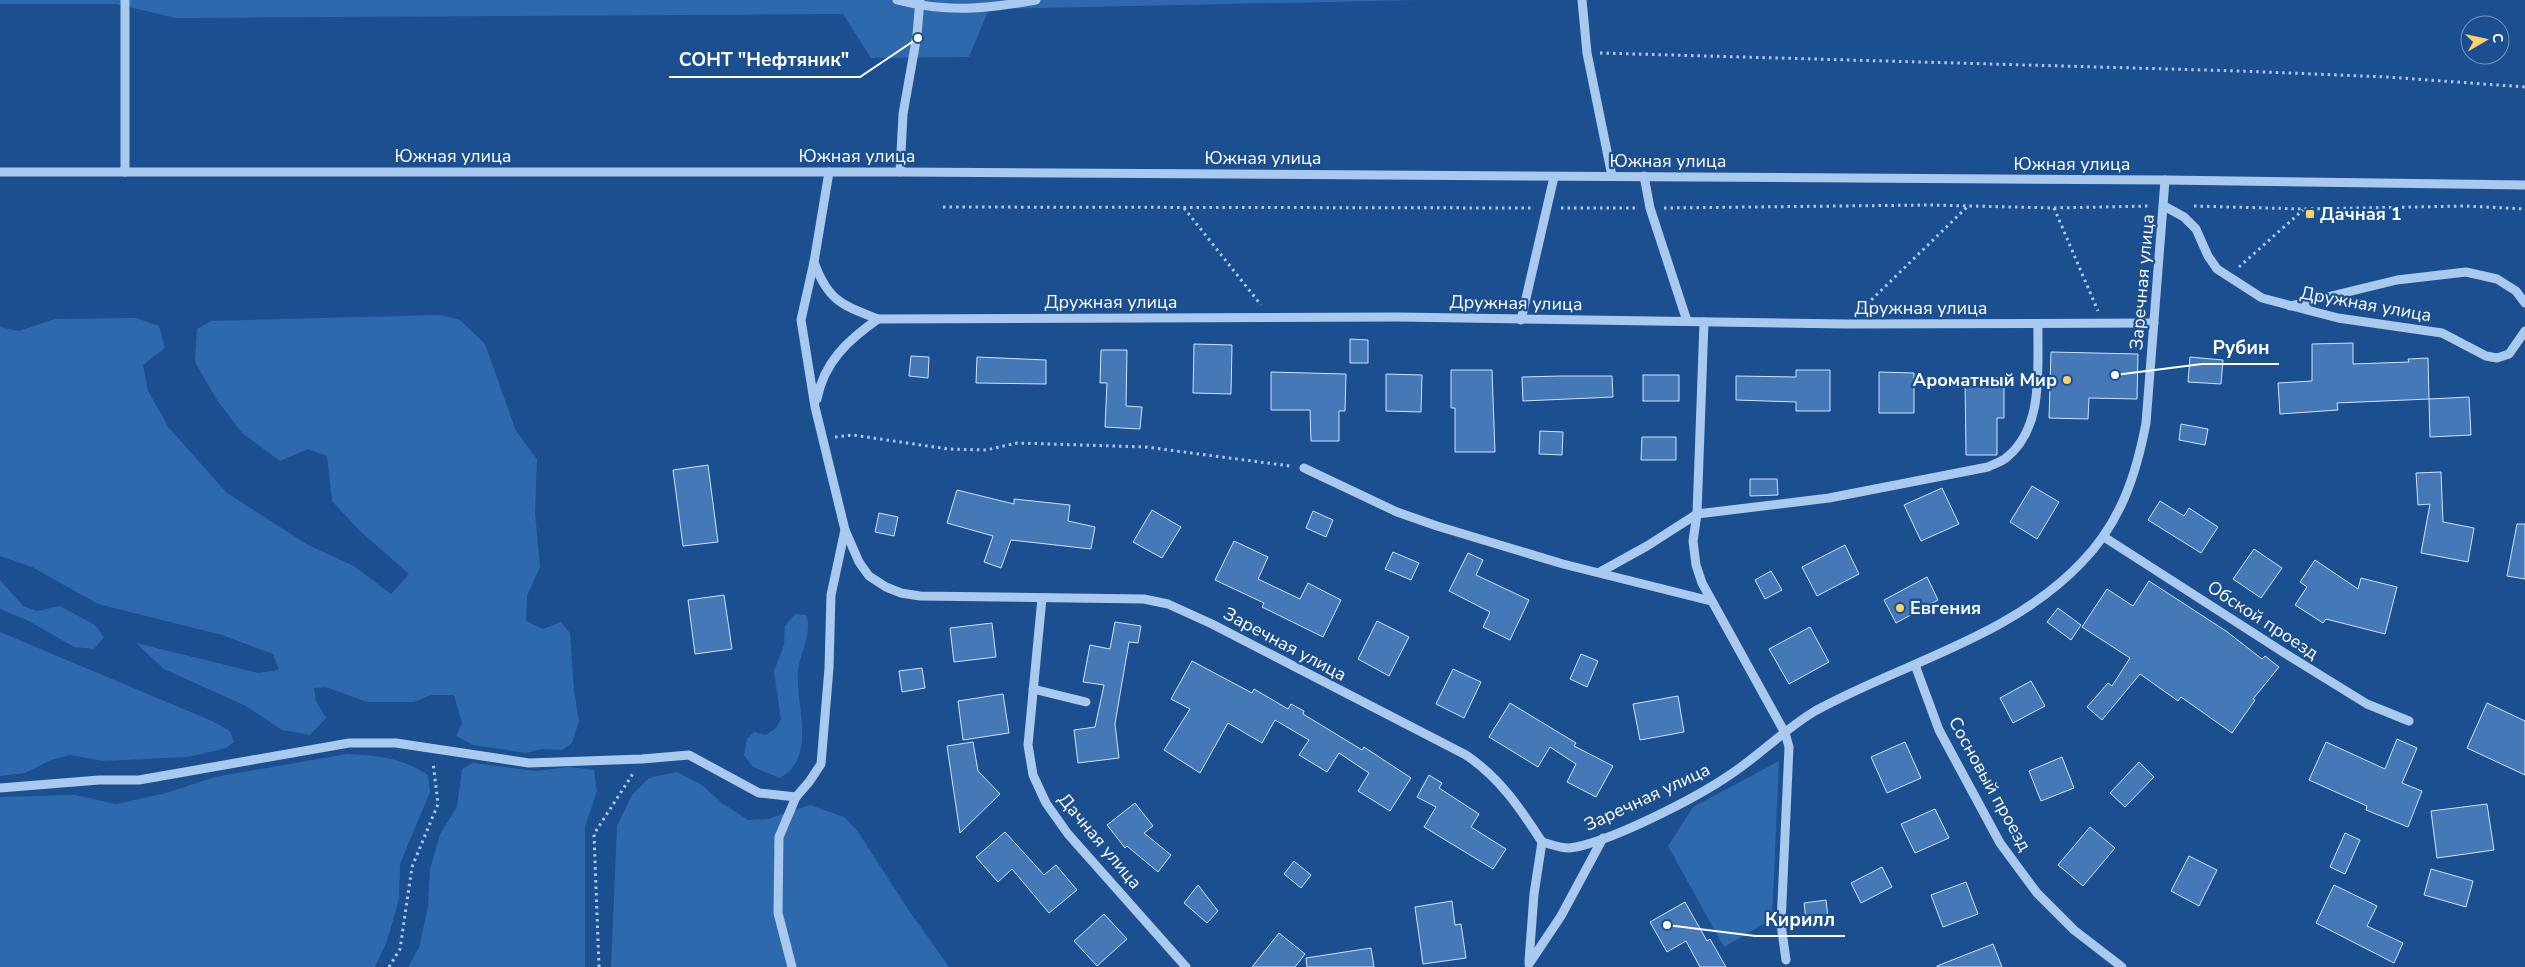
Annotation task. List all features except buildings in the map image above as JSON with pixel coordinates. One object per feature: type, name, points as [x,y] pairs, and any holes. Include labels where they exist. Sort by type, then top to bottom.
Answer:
[{"type":"street","points":[[124,172],[125,0]]},
{"type":"street","points":[[897,0],[960,10],[1036,0]]},
{"type":"street","points":[[1582,0],[1587,53],[1612,176]]},
{"type":"street","points":[[900,172],[903,114],[918,35],[920,3]]},
{"type":"street","name":"Южная улица","points":[[0,172],[900,172],[2165,180],[2525,185]]},
{"type":"street","name":"Заречная улица","points":[[829,172],[814,262],[801,320],[815,407],[845,530],[859,562],[869,576],[901,593],[944,598],[1144,599],[1168,604],[1197,617],[1472,760],[1502,784],[1542,842],[1567,848],[1603,838],[1682,802],[1730,775],[1785,732],[1813,713],[1850,693],[1915,665],[2008,619],[2034,602],[2081,563],[2104,537],[2128,494],[2139,461],[2146,423],[2165,180]]},
{"type":"street","points":[[1644,176],[1650,208],[1687,321]]},
{"type":"street","points":[[1521,320],[1554,177]]},
{"type":"street","name":"Дружная улица","points":[[2164,206],[2184,216],[2196,229],[2208,256],[2217,269],[2262,298],[2287,306],[2370,324],[2404,326],[2442,333],[2467,344],[2486,356],[2497,358],[2509,354],[2525,331]]},
{"type":"street","name":"Дружная улица","points":[[814,262],[822,284],[838,302],[878,319],[1399,317],[1847,324],[2154,323]]},
{"type":"street","points":[[2287,306],[2396,280],[2466,272],[2497,279],[2516,291],[2525,303]]},
{"type":"street","points":[[815,407],[820,385],[836,355],[849,341],[878,319]]},
{"type":"street","points":[[1704,322],[1697,514],[1693,541],[1696,566],[1711,601],[1785,732],[1788,747],[1781,924],[1786,960]]},
{"type":"street","points":[[1600,572],[1648,546],[1697,514],[1829,498],[1988,467],[2006,458],[2019,444],[2032,420],[2037,397],[2038,324]]},
{"type":"street","points":[[1304,468],[1396,512],[1437,526],[1536,556],[1711,601]]},
{"type":"street","points":[[792,967],[778,913],[779,836],[796,797],[820,764],[829,668],[831,595],[845,530]]},
{"type":"street","name":"Обской проезд","points":[[2104,537],[2342,689],[2367,704],[2409,721]]},
{"type":"street","name":"Дачная улица","points":[[1042,598],[1028,745],[1033,775],[1046,803],[1068,834],[1186,967]]},
{"type":"street","name":"Сосновый проезд","points":[[1915,665],[1939,730],[2000,843],[2037,893],[2074,930],[2122,967]]},
{"type":"street","points":[[1033,689],[1086,702]]},
{"type":"street","points":[[0,788],[99,780],[139,780],[349,743],[396,743],[529,763],[642,759],[689,755],[759,792],[796,797]]},
{"type":"street","points":[[1528,966],[1561,916],[1603,838]]},
{"type":"street","points":[[1528,966],[1534,894],[1542,842]]},
{"type":"path","points":[[1587,53],[2240,71],[2387,77],[2525,87]]},
{"type":"path","points":[[943,207],[1650,208],[1930,205],[2054,208],[2164,206]]},
{"type":"path","points":[[2191,206],[2304,209],[2456,206],[2525,209]]},
{"type":"path","points":[[1184,207],[1272,318]]},
{"type":"path","points":[[1847,324],[1967,207]]},
{"type":"path","points":[[2054,208],[2104,324]]},
{"type":"path","points":[[2228,277],[2304,209]]},
{"type":"path","points":[[822,438],[853,435],[948,449],[986,450],[1017,443],[1146,447],[1304,468]]},
{"type":"path","points":[[389,967],[400,949],[412,867],[438,804],[432,749]]},
{"type":"path","points":[[599,967],[594,834],[642,759]]},
{"type":"shaded area","points":[[0,0],[1420,0],[989,9],[969,57],[871,58],[843,14],[176,18],[116,4],[0,4]]},
{"type":"shaded area","points":[[440,315],[460,320],[485,344],[516,431],[537,459],[535,513],[540,567],[527,596],[526,621],[543,629],[561,622],[570,633],[574,691],[579,721],[572,743],[562,750],[542,749],[526,753],[473,745],[456,736],[462,723],[454,695],[431,695],[414,702],[367,702],[326,687],[314,688],[316,701],[326,718],[310,735],[282,730],[246,706],[164,669],[136,643],[258,673],[279,670],[273,654],[222,635],[98,604],[32,567],[0,556],[0,327],[19,331],[55,319],[136,318],[159,326],[165,348],[143,365],[148,391],[169,428],[227,493],[308,545],[354,566],[391,594],[409,574],[359,530],[332,501],[327,456],[308,449],[280,461],[242,433],[217,400],[195,362],[197,329],[211,321]]},
{"type":"shaded area","points":[[0,580],[23,606],[37,611],[60,606],[95,625],[104,637],[94,649],[74,647],[27,620],[0,609]]},
{"type":"shaded area","points":[[795,614],[806,615],[808,622],[807,636],[798,671],[802,744],[792,769],[780,778],[753,767],[744,755],[747,739],[754,732],[766,735],[776,728],[781,719],[774,671],[784,645],[785,626]]},
{"type":"shaded area","points":[[0,632],[212,721],[230,731],[234,742],[226,748],[188,757],[103,761],[70,755],[51,760],[25,773],[0,776]]},
{"type":"shaded area","points":[[347,754],[389,758],[408,764],[428,775],[430,792],[400,864],[399,899],[387,941],[375,967],[0,967],[0,797],[75,795],[116,804],[166,793],[215,777]]},
{"type":"shaded area","points":[[1779,761],[1772,919],[1724,947],[1668,846],[1693,807]]},
{"type":"shaded area","points":[[473,763],[536,771],[569,767],[594,770],[597,791],[585,827],[585,967],[408,967],[419,948],[428,906],[430,869],[440,834],[457,807],[462,769]]},
{"type":"shaded area","points":[[677,772],[702,785],[722,803],[748,820],[768,819],[810,805],[844,817],[856,829],[910,912],[949,967],[611,967],[617,826],[632,795],[649,778]]},
{"type":"place","name":"СОНТ \"Нефтяник\"","points":[[918,38]]},
{"type":"place","name":"Дачная 1","points":[[2310,214]]},
{"type":"place","name":"Рубин","points":[[2115,375]]},
{"type":"place","name":"Ароматный Мир","points":[[2067,380]]},
{"type":"place","name":"Евгения","points":[[1900,608]]},
{"type":"place","name":"Кирилл","points":[[1667,925]]}]
